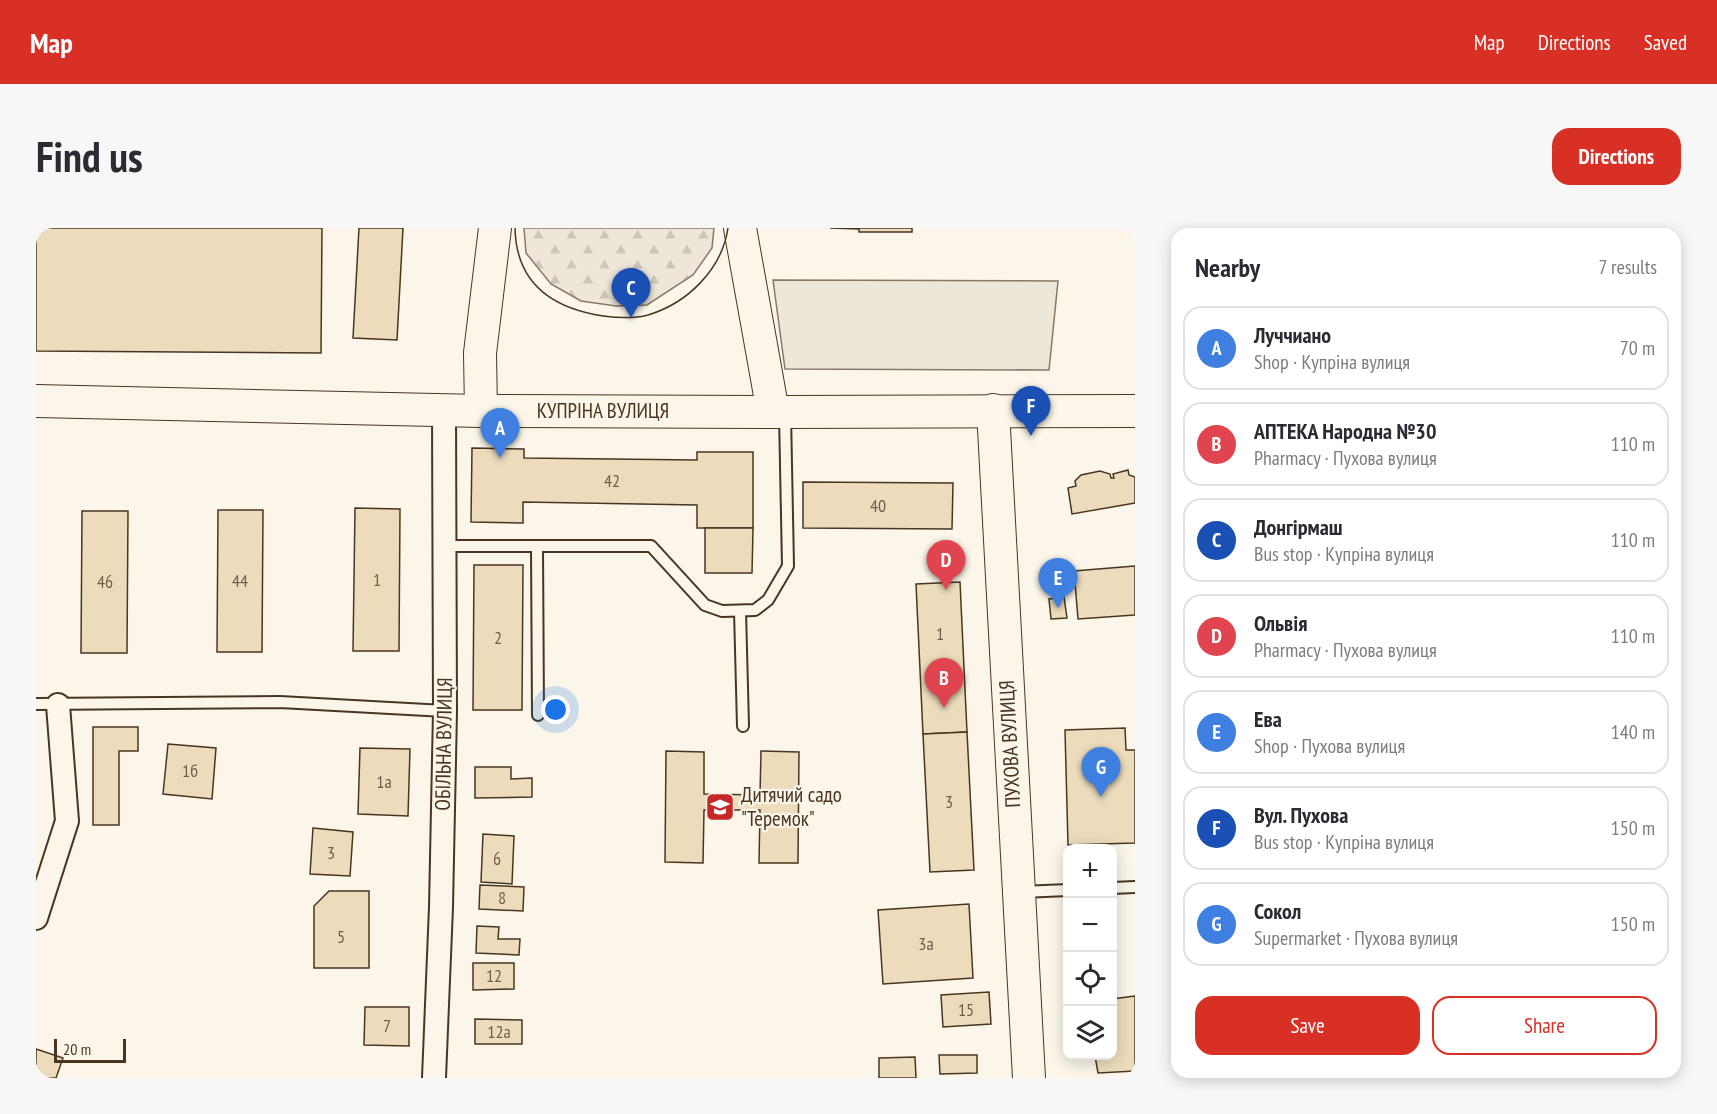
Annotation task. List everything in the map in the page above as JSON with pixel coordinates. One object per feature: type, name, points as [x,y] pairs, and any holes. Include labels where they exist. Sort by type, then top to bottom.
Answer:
[{"type":"main road","points":[[481,411],[480,352],[495,228]]},
{"type":"main road","points":[[740,228],[779,412]]},
{"type":"main road","name":"КУПРІНА ВУЛИЦЯ","points":[[36,401],[481,411],[1135,411]]},
{"type":"main road","name":"ПУХОВА ВУЛИЦЯ","points":[[993,410],[1029,1078]]},
{"type":"street","name":"ОБІЛЬНА ВУЛИЦЯ","points":[[434,1078],[441,907],[445,711],[444,409]]},
{"type":"street","points":[[36,918],[67,821],[47,705]]},
{"type":"lane","points":[[444,546],[651,546],[705,604],[722,611],[755,610],[768,600],[789,566],[779,412]]},
{"type":"lane","points":[[537,546],[538,715]]},
{"type":"lane","points":[[740,611],[743,726]]},
{"type":"lane","points":[[47,705],[280,702],[445,711]]},
{"type":"lane","points":[[1117,888],[1135,887]]},
{"type":"lane","points":[[1018,892],[1063,890]]},
{"type":"green space","points":[[524,228],[714,228],[712,248],[693,275],[647,305],[616,306],[581,301],[551,284],[526,253]]},
{"type":"shaded area","points":[[773,280],[1058,281],[1049,370],[785,369]]},
{"type":"building","points":[[36,228],[322,228],[321,353],[36,351]]},
{"type":"building","points":[[359,228],[403,228],[397,340],[353,338]]},
{"type":"building","points":[[830,228],[912,228],[912,232],[859,232],[859,229]]},
{"type":"building","points":[[472,448],[524,449],[524,458],[697,460],[697,452],[753,452],[753,528],[697,528],[697,505],[523,502],[523,523],[471,522]]},
{"type":"building","points":[[1128,470],[1129,475],[1135,477],[1135,503],[1072,514],[1068,488],[1076,486],[1075,481],[1081,475],[1100,471],[1114,478],[1113,474]]},
{"type":"building","points":[[803,482],[953,483],[952,529],[803,528]]},
{"type":"building","points":[[355,508],[400,509],[399,651],[353,651]]},
{"type":"building","points":[[218,510],[263,510],[262,652],[217,652]]},
{"type":"building","points":[[82,511],[128,511],[127,653],[81,653]]},
{"type":"building","points":[[705,528],[753,528],[752,573],[705,573]]},
{"type":"building","points":[[474,565],[523,565],[522,710],[473,710]]},
{"type":"building","points":[[1135,566],[1135,615],[1078,619],[1074,571]]},
{"type":"building","points":[[960,582],[967,732],[923,734],[916,584]]},
{"type":"building","points":[[1064,597],[1067,618],[1051,619],[1049,599]]},
{"type":"building","points":[[93,727],[138,727],[138,751],[119,751],[119,825],[93,825]]},
{"type":"building","points":[[1125,728],[1126,750],[1135,750],[1135,843],[1068,844],[1065,730]]},
{"type":"building","points":[[967,732],[974,870],[930,872],[923,734]]},
{"type":"building","points":[[168,744],[216,748],[212,799],[163,794]]},
{"type":"building","points":[[360,748],[410,749],[408,816],[358,814]]},
{"type":"building","points":[[666,751],[704,752],[704,794],[760,795],[761,751],[799,752],[798,863],[759,863],[760,810],[704,810],[703,863],[665,862]]},
{"type":"building","points":[[475,767],[511,767],[511,779],[532,778],[532,797],[475,798]]},
{"type":"building","points":[[313,828],[353,832],[350,876],[310,874]]},
{"type":"building","points":[[483,834],[514,836],[512,884],[481,882]]},
{"type":"building","points":[[480,885],[524,887],[523,911],[479,909]]},
{"type":"building","points":[[329,891],[369,891],[369,968],[314,968],[314,906]]},
{"type":"building","points":[[969,904],[973,978],[883,984],[878,910]]},
{"type":"building","points":[[477,926],[499,927],[498,939],[520,939],[519,955],[476,953]]},
{"type":"building","points":[[473,963],[514,963],[514,989],[473,990]]},
{"type":"building","points":[[989,992],[991,1024],[943,1027],[941,995]]},
{"type":"building","points":[[1135,996],[1135,1071],[1098,1073],[1096,1060],[1117,1060],[1117,998]]},
{"type":"building","points":[[365,1007],[409,1007],[409,1046],[364,1045]]},
{"type":"building","points":[[475,1019],[522,1020],[522,1044],[475,1044]]},
{"type":"building","points":[[36,1049],[63,1058],[56,1078],[36,1078]]},
{"type":"building","points":[[939,1055],[977,1055],[977,1073],[940,1074]]},
{"type":"building","points":[[915,1057],[916,1078],[879,1078],[879,1058]]},
{"type":"tram line","points":[[515,228],[522,264],[540,290],[567,307],[603,316],[626,318],[648,315],[677,302],[689,293],[701,282],[719,257],[728,228]]},
{"type":"place","name":"Донгірмаш","points":[[631,318]]},
{"type":"place","name":"Вул. Пухова","points":[[1031,436]]},
{"type":"place","name":"Луччиано","points":[[500,458]]},
{"type":"place","name":"Ольвія","points":[[946,590]]},
{"type":"place","name":"Ева","points":[[1058,608]]},
{"type":"place","name":"АПТЕКА Народна №30","points":[[944,708]]},
{"type":"place","name":"Сокол","points":[[1101,797]]},
{"type":"place","name":"Дитячий садо \"Теремок\"","points":[[720,807]]}]
